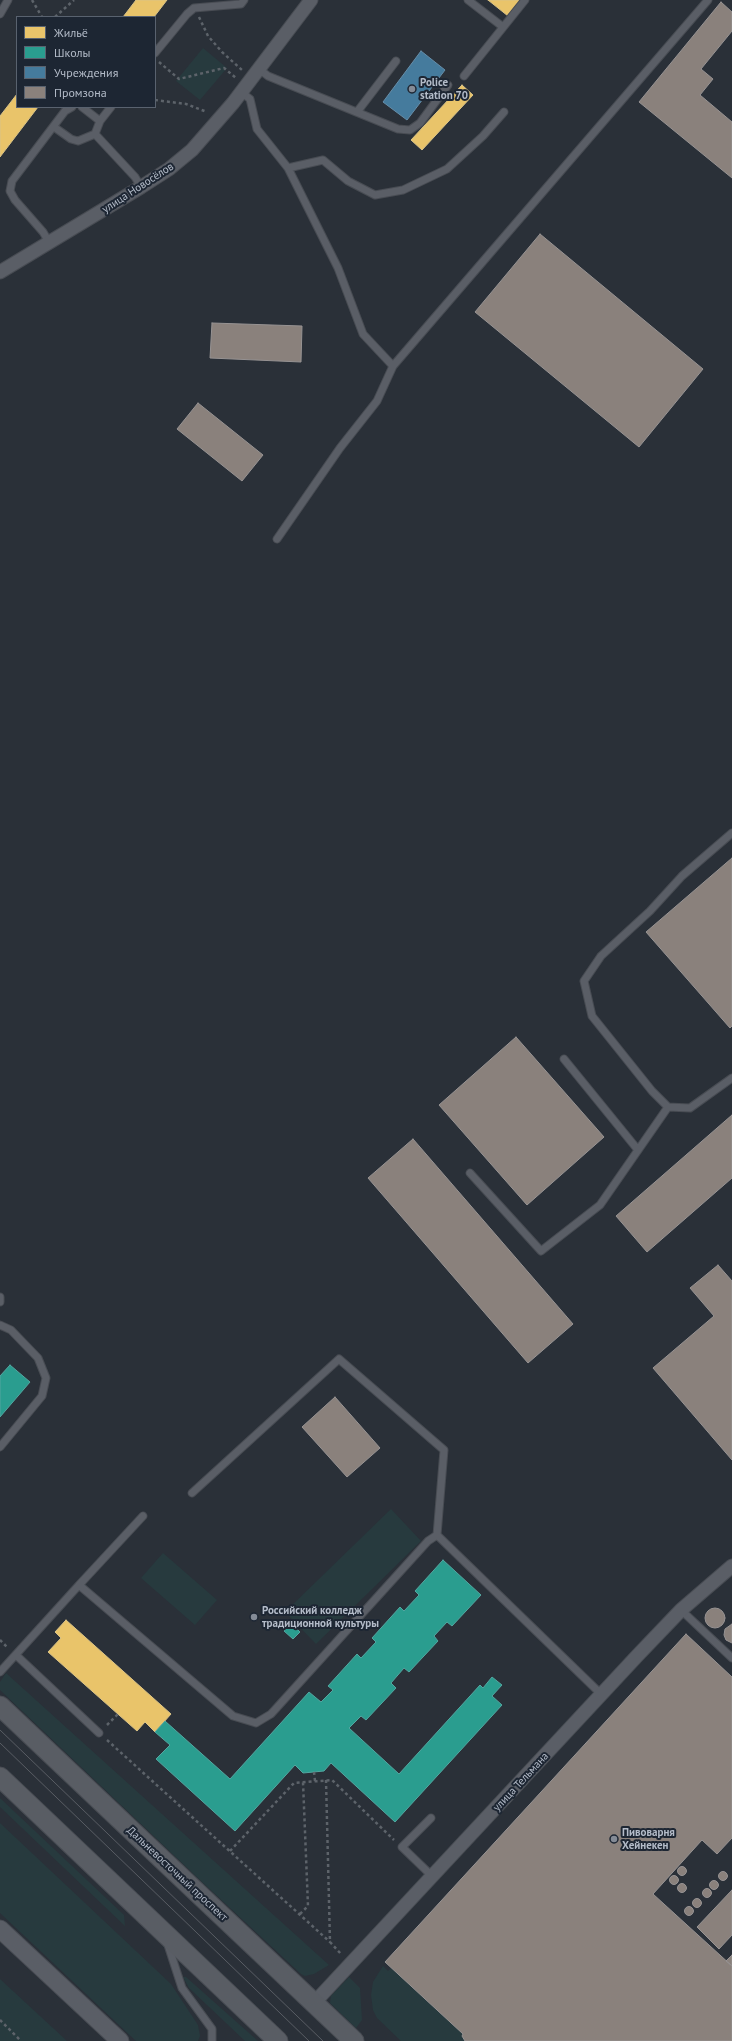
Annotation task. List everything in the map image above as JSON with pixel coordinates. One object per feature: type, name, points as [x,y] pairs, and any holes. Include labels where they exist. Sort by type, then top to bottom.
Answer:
[{"type":"main road","name":"Дальневосточный проспект","points":[[0,1706],[354,2041]]},
{"type":"main road","points":[[0,1777],[278,2041]]},
{"type":"street","name":"улица Новосёлов","points":[[0,272],[141,187],[169,169],[192,150],[215,125],[311,0]]},
{"type":"street","name":"улица Тельмана","points":[[314,2003],[681,1610],[732,1566]]},
{"type":"street","points":[[0,1929],[120,2041]]},
{"type":"lane","points":[[0,14],[8,0]]},
{"type":"lane","points":[[156,52],[187,14],[194,8],[241,4],[244,0]]},
{"type":"lane","points":[[468,0],[503,27]]},
{"type":"lane","points":[[464,76],[525,0]]},
{"type":"lane","points":[[277,539],[340,448],[377,401],[393,366],[708,0]]},
{"type":"lane","points":[[357,112],[396,61]]},
{"type":"lane","points":[[259,69],[268,76],[398,129],[410,130],[420,123],[448,85]]},
{"type":"lane","points":[[241,92],[250,99],[257,129],[288,168],[338,268],[363,334],[393,366]]},
{"type":"lane","points":[[49,242],[44,232],[15,200],[10,191],[12,181],[65,112],[71,108]]},
{"type":"lane","points":[[83,108],[100,121]]},
{"type":"lane","points":[[54,126],[71,140],[78,141],[95,134],[100,121],[110,108]]},
{"type":"lane","points":[[288,168],[323,160],[348,182],[374,195],[403,190],[447,169],[483,136],[504,112]]},
{"type":"lane","points":[[95,134],[135,177],[141,187]]},
{"type":"lane","points":[[732,833],[682,876],[650,911],[601,956],[584,982],[592,1016],[652,1092],[668,1107],[690,1108],[732,1078]]},
{"type":"lane","points":[[564,1059],[638,1150]]},
{"type":"lane","points":[[470,1173],[541,1250],[600,1205],[668,1107]]},
{"type":"lane","points":[[0,1297],[0,1302]]},
{"type":"lane","points":[[0,1325],[11,1330],[38,1358],[46,1378],[42,1396],[0,1447]]},
{"type":"lane","points":[[192,1494],[339,1359],[444,1450],[437,1535]]},
{"type":"lane","points":[[0,1672],[143,1516]]},
{"type":"lane","points":[[79,1585],[233,1716],[256,1723],[271,1714],[428,1541],[437,1535]]},
{"type":"lane","points":[[437,1535],[602,1695]]},
{"type":"lane","points":[[681,1610],[732,1658]]},
{"type":"lane","points":[[16,1655],[99,1733]]},
{"type":"lane","points":[[431,1818],[402,1848],[432,1876]]},
{"type":"lane","points":[[165,1934],[182,1988],[212,2029],[212,2041]]},
{"type":"path","points":[[32,0],[41,16]]},
{"type":"path","points":[[56,16],[74,0]]},
{"type":"path","points":[[194,8],[208,36],[222,52],[243,70]]},
{"type":"path","points":[[156,60],[179,79],[224,68],[237,78]]},
{"type":"path","points":[[156,100],[186,104],[209,114]]},
{"type":"path","points":[[118,1714],[99,1733],[330,1942],[340,1952],[348,1967]]},
{"type":"path","points":[[314,1772],[315,1781]]},
{"type":"path","points":[[230,1851],[294,1783],[326,1780],[332,1780],[402,1848]]},
{"type":"path","points":[[326,1780],[330,1942]]},
{"type":"path","points":[[300,1914],[308,1906],[303,1782]]},
{"type":"path","points":[[0,2020],[21,2041]]},
{"type":"green space","points":[[203,48],[227,68],[200,100],[176,81]]},
{"type":"green space","points":[[391,1509],[421,1541],[316,1644],[285,1612]]},
{"type":"green space","points":[[163,1553],[217,1600],[195,1625],[141,1578]]},
{"type":"green space","points":[[6,1673],[329,1965],[314,1974],[305,1976],[301,1974],[0,1690],[0,1682]]},
{"type":"green space","points":[[0,1798],[124,1915],[125,1926],[0,1807]]},
{"type":"green space","points":[[0,1823],[171,1984],[198,2025],[200,2036],[198,2041],[136,2041],[0,1913]]},
{"type":"green space","points":[[383,1966],[388,1971],[391,1968],[463,2034],[462,2036],[465,2041],[401,2041],[377,2018],[373,2010],[371,1995],[373,1982]]},
{"type":"green space","points":[[183,1977],[186,1977],[258,2041],[245,2041],[189,1988]]},
{"type":"green space","points":[[349,1977],[360,1988],[362,2020],[356,2028],[330,2003],[331,1996]]},
{"type":"green space","points":[[0,1979],[67,2041],[0,2041]]},
{"type":"building: Жильё","points":[[136,0],[167,0],[155,16],[124,16]]},
{"type":"building: Жильё","points":[[488,0],[521,0],[508,16]]},
{"type":"building: Жильё","points":[[462,85],[473,95],[422,150],[411,140]]},
{"type":"building: Жильё","points":[[16,95],[16,108],[37,108],[0,157],[0,116]]},
{"type":"building: Жильё","points":[[66,1620],[171,1714],[155,1732],[145,1722],[137,1731],[48,1652],[61,1638],[55,1632]]},
{"type":"building: Школы","points":[[10,1365],[30,1382],[0,1417],[0,1376]]},
{"type":"building: Школы","points":[[443,1560],[481,1595],[452,1626],[447,1622],[434,1636],[438,1641],[409,1672],[404,1668],[391,1683],[396,1688],[366,1720],[361,1716],[349,1728],[399,1774],[480,1685],[483,1688],[492,1677],[502,1685],[492,1696],[502,1705],[395,1822],[331,1763],[324,1771],[303,1773],[295,1765],[235,1831],[156,1759],[170,1745],[155,1732],[165,1721],[230,1779],[309,1692],[321,1702],[333,1690],[328,1686],[357,1654],[361,1658],[376,1642],[372,1638],[400,1607],[404,1611],[419,1595],[415,1591]]},
{"type":"building: Школы","points":[[291,1623],[300,1632],[293,1639],[284,1631]]},
{"type":"building: Учреждения","name":"Police station 70","points":[[421,51],[445,70],[407,120],[383,102]]},
{"type":"building: Промзона","points":[[721,2],[732,12],[732,31],[701,69],[713,79],[700,95],[732,122],[732,178],[639,102]]},
{"type":"building: Промзона","points":[[540,234],[703,369],[639,447],[475,312]]},
{"type":"building: Промзона","points":[[212,323],[302,326],[301,362],[210,358]]},
{"type":"building: Промзона","points":[[198,403],[263,455],[242,481],[177,429]]},
{"type":"building: Промзона","points":[[732,858],[732,1026],[730,1028],[646,932]]},
{"type":"building: Промзона","points":[[516,1037],[604,1137],[527,1205],[439,1105]]},
{"type":"building: Промзона","points":[[732,1115],[732,1178],[647,1252],[616,1216]]},
{"type":"building: Промзона","points":[[413,1139],[573,1324],[528,1363],[368,1178]]},
{"type":"building: Промзона","points":[[718,1265],[732,1281],[732,1460],[653,1368],[714,1316],[690,1288]]},
{"type":"building: Промзона","points":[[335,1397],[380,1448],[347,1477],[302,1427]]},
{"type":"building: Промзона","points":[[715,1608],[722,1611],[725,1618],[722,1625],[715,1628],[708,1625],[705,1618],[708,1611]]},
{"type":"building: Промзона","points":[[732,1624],[732,1643],[726,1640],[724,1635],[725,1629]]},
{"type":"building: Промзона","name":"Пивоварня Хейнекен","points":[[686,1634],[732,1677],[732,1838],[717,1854],[702,1840],[653,1894],[732,1966],[732,2041],[465,2041],[462,2036],[463,2034],[385,1962]]},
{"type":"building: Промзона","points":[[682,1866],[687,1871],[682,1876],[677,1871]]},
{"type":"building: Промзона","points":[[723,1871],[728,1876],[723,1881],[718,1876]]},
{"type":"building: Промзона","points":[[674,1875],[679,1880],[674,1885],[669,1880]]},
{"type":"building: Промзона","points":[[714,1880],[719,1885],[714,1890],[709,1885]]},
{"type":"building: Промзона","points":[[682,1883],[687,1888],[682,1893],[677,1888]]},
{"type":"building: Промзона","points":[[707,1888],[712,1893],[707,1898],[702,1893]]},
{"type":"building: Промзона","points":[[732,1890],[732,1935],[719,1949],[697,1927]]},
{"type":"building: Промзона","points":[[697,1898],[702,1903],[697,1908],[692,1903]]},
{"type":"building: Промзона","points":[[689,1906],[694,1911],[689,1916],[684,1911]]},
{"type":"building: Промзона","points":[[732,1955],[732,1966],[726,1961]]},
{"type":"tram line","points":[[0,1730],[323,2041]]},
{"type":"tram line","points":[[0,1743],[309,2041]]},
{"type":"place","name":"Police station 70","points":[[412,89]]},
{"type":"place","name":"Российский колледж традиционной культуры","points":[[254,1617]]},
{"type":"place","name":"Пивоварня Хейнекен","points":[[614,1839]]}]
